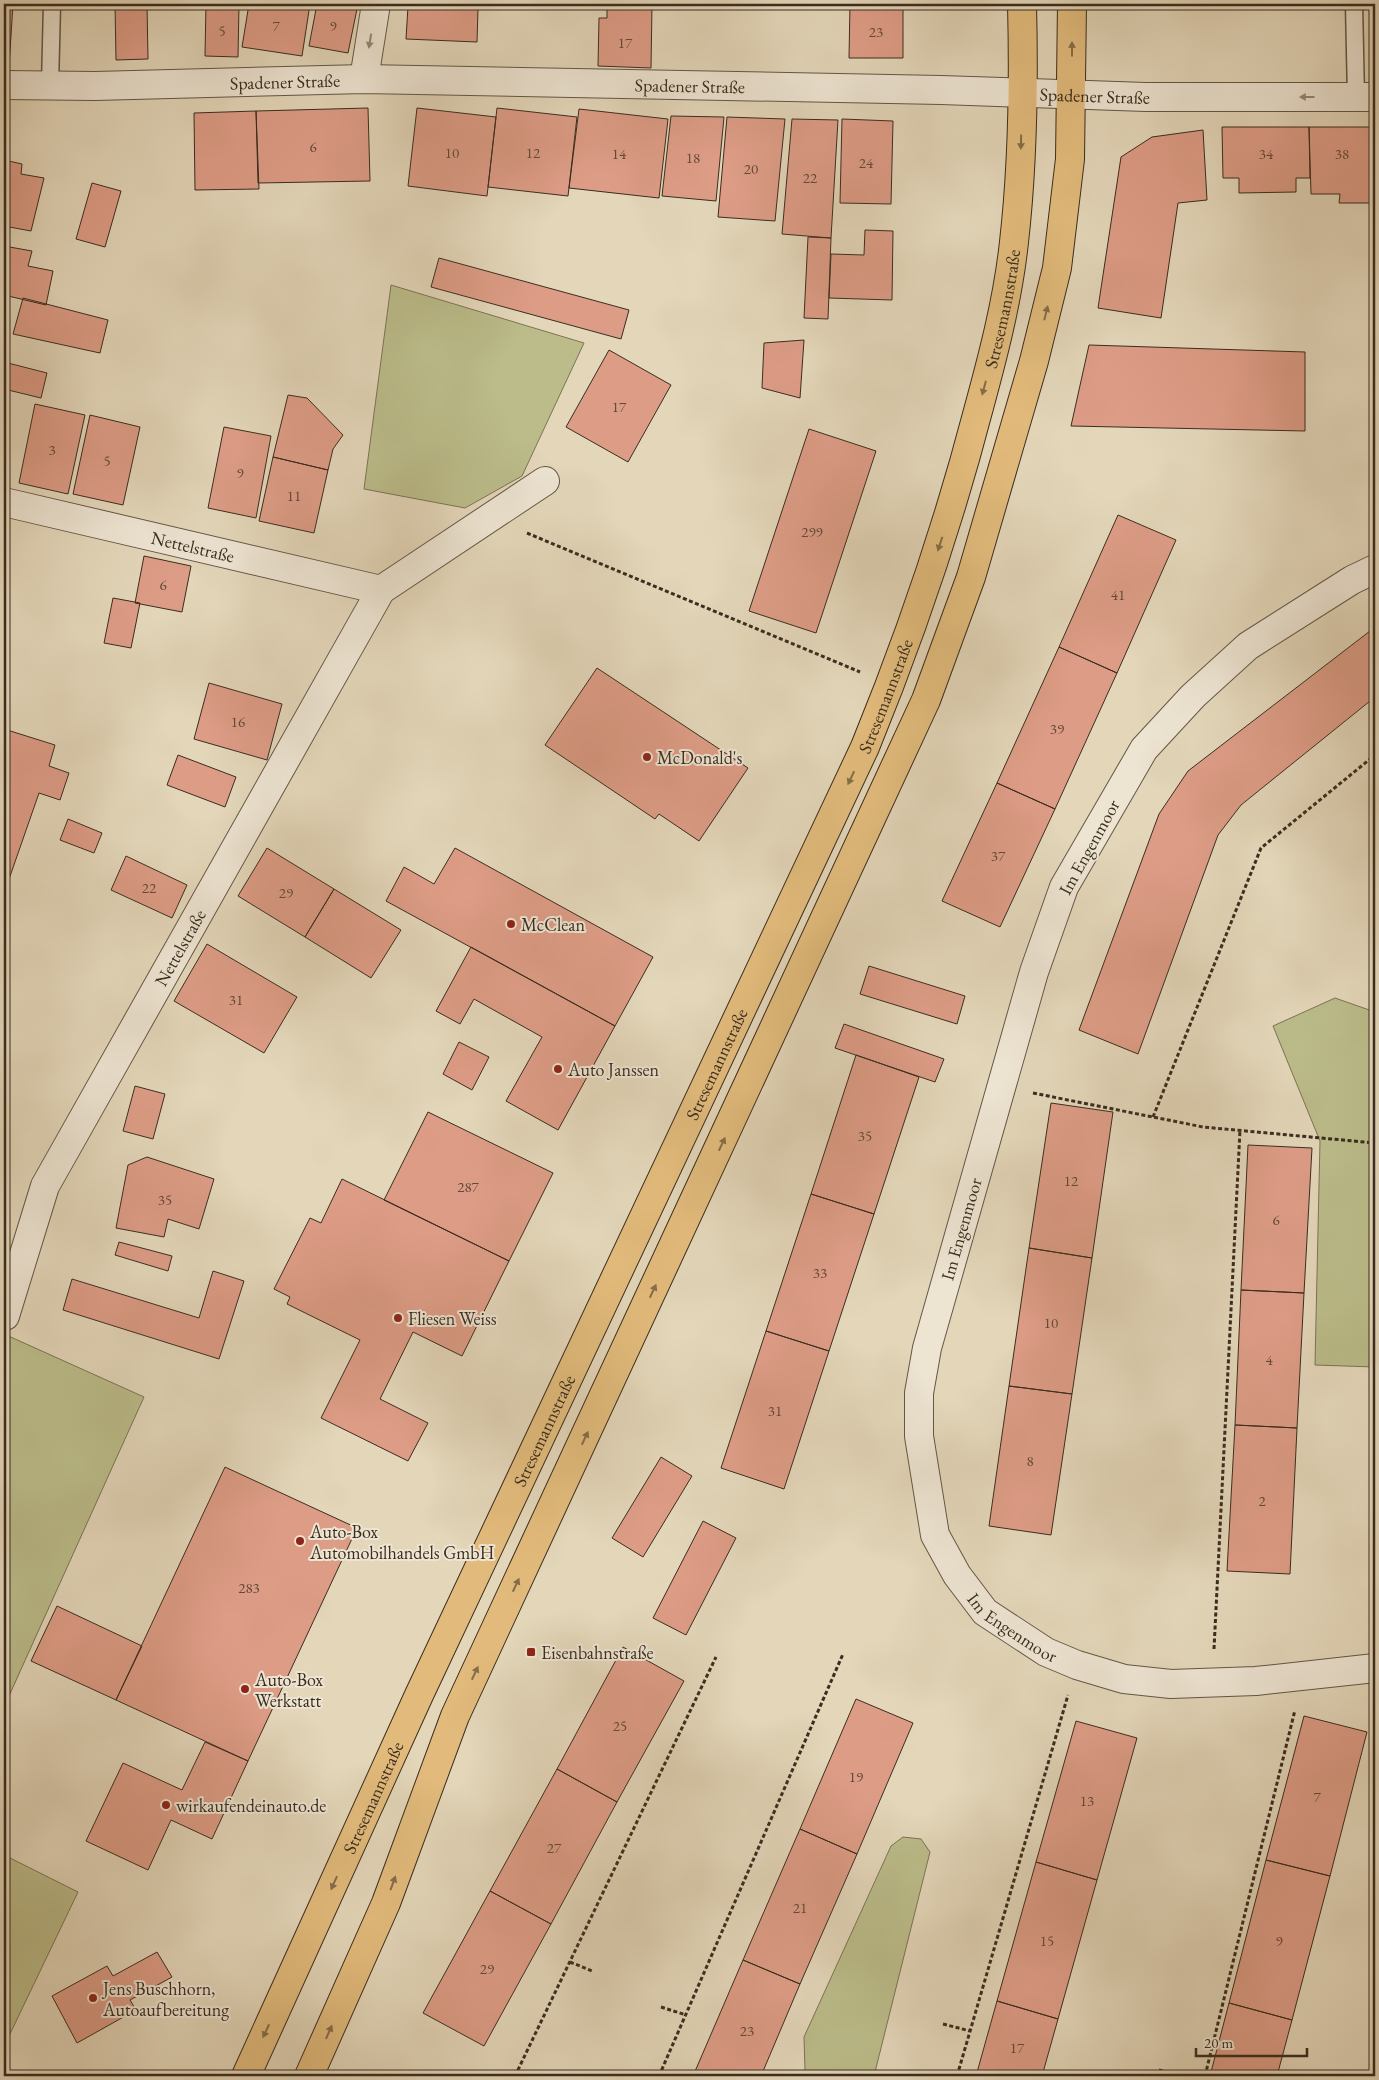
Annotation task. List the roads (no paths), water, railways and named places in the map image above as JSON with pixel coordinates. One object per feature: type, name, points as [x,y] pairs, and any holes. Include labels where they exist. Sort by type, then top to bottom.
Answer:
[{"type":"main road","name":"Stresemannstraße","points":[[246,2076],[428,1677],[866,747],[891,684],[941,542],[998,337],[1014,244],[1021,158],[1022,4]]},
{"type":"main road","name":"Stresemannstraße","points":[[309,2076],[386,1903],[455,1716],[926,700],[974,567],[1034,361],[1057,268],[1070,159],[1072,4]]},
{"type":"street","points":[[364,79],[376,4]]},
{"type":"street","name":"Spadener Straße","points":[[4,85],[95,86],[364,79],[1146,96],[1366,97]]},
{"type":"street","name":"Nettelstraße","points":[[5,1316],[45,1186],[381,590],[488,517],[545,481]]},
{"type":"street","name":"Nettelstraße","points":[[4,502],[381,590]]},
{"type":"street","name":"Im Engenmoor","points":[[1375,569],[1352,580],[1248,646],[1193,696],[1144,749],[1064,887],[1034,972],[927,1348],[919,1393],[919,1436],[935,1535],[957,1575],[985,1612],[1046,1652],[1077,1665],[1124,1679],[1171,1684],[1256,1681],[1375,1668]]},
{"type":"lane","points":[[50,86],[52,4]]},
{"type":"lane","points":[[1354,4],[1366,97]]},
{"type":"place","name":"McDonald's","points":[[647,757]]},
{"type":"place","name":"McClean","points":[[511,924]]},
{"type":"place","name":"Auto Janssen","points":[[558,1069]]},
{"type":"place","name":"Fliesen Weiss","points":[[398,1318]]},
{"type":"place","name":"Auto-Box Automobilhandels GmbH","points":[[300,1541]]},
{"type":"place","name":"Eisenbahnstraße","points":[[531,1652]]},
{"type":"place","name":"Auto-Box Werkstatt","points":[[245,1689]]},
{"type":"place","name":"wirkaufendeinauto.de","points":[[166,1805]]},
{"type":"place","name":"Jens Buschhorn, Autoaufbereitung","points":[[93,1998]]}]
